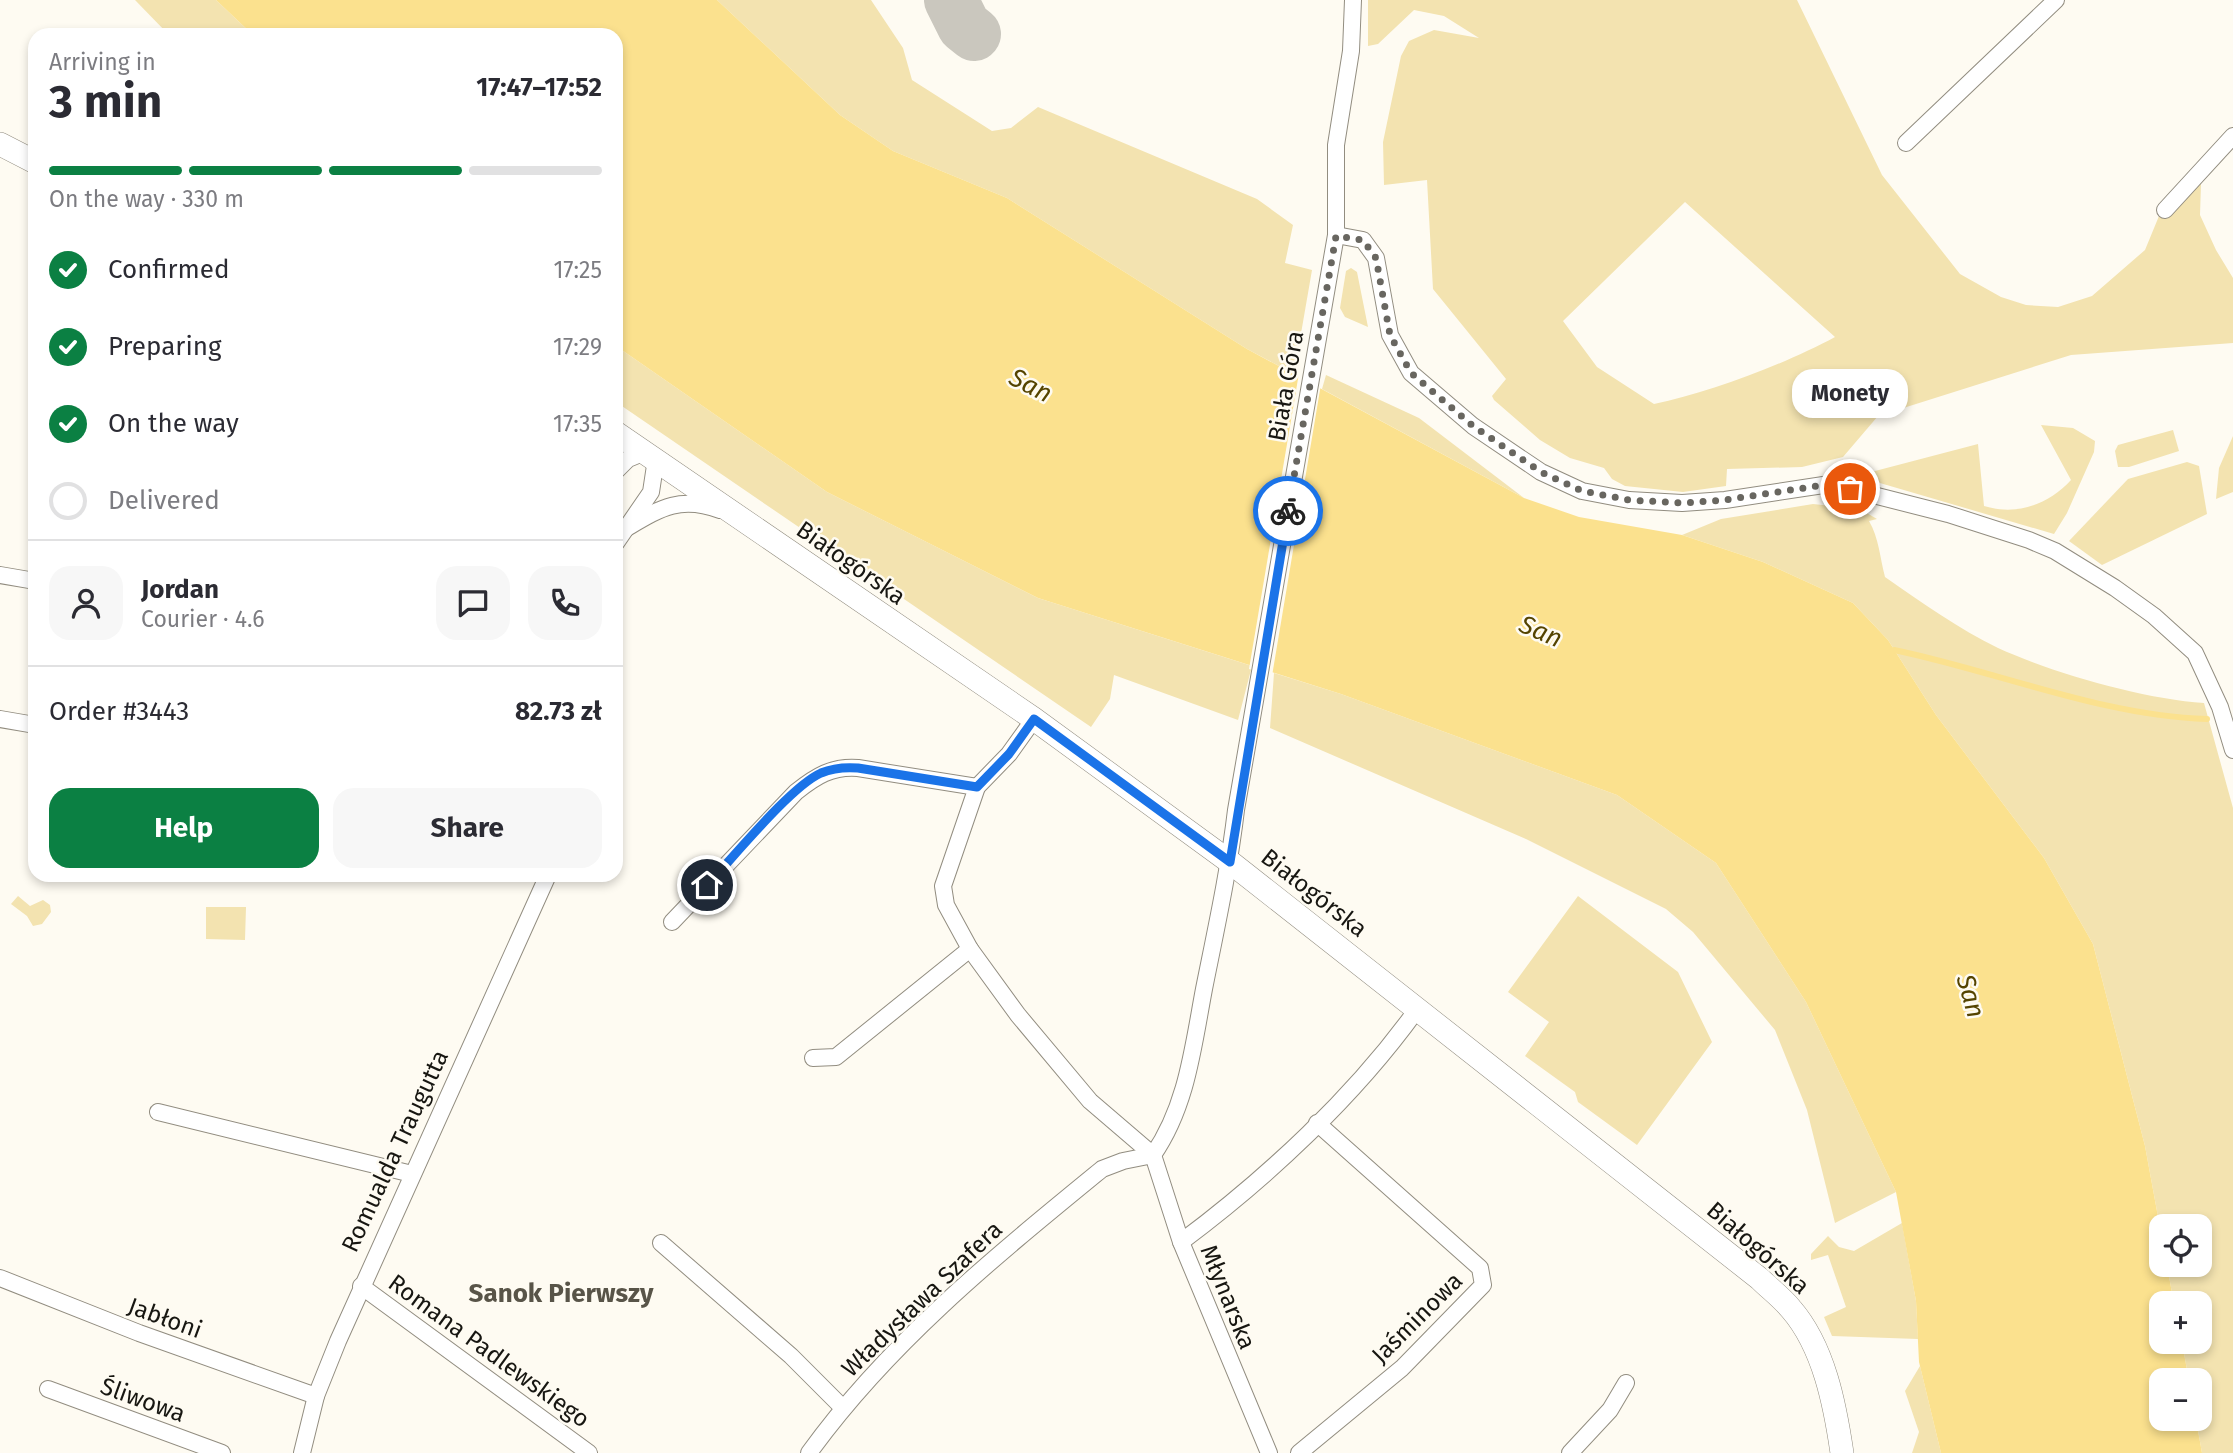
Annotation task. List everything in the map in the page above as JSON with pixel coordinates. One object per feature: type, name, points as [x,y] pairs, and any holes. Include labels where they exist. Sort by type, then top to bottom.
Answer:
[{"type":"street","name":"Biała Góra","points":[[1230,862],[1336,236],[1336,145],[1351,51],[1353,0]]},
{"type":"street","points":[[1906,143],[2056,0]]},
{"type":"street","points":[[2165,210],[2233,136]]},
{"type":"street","points":[[0,144],[28,158]]},
{"type":"street","points":[[1336,236],[1363,240],[1376,258],[1390,335],[1411,373],[1473,426],[1541,472],[1582,491],[1629,500],[1682,503],[1725,500],[1830,484],[1948,514],[2029,540],[2055,551],[2115,588],[2154,616],[2195,653],[2220,707],[2233,750]]},
{"type":"street","points":[[623,437],[651,455]]},
{"type":"street","points":[[623,464],[628,459],[651,455]]},
{"type":"street","points":[[623,532],[651,492],[651,455]]},
{"type":"street","name":"Białogórska","points":[[651,455],[1034,719],[1230,862],[1760,1279],[1792,1309],[1809,1335],[1822,1368],[1842,1453]]},
{"type":"street","points":[[623,534],[663,506],[704,504],[741,517]]},
{"type":"street","points":[[0,575],[28,580]]},
{"type":"street","points":[[0,719],[28,724]]},
{"type":"street","points":[[1034,719],[1009,754],[977,787],[943,887],[946,905],[970,949],[1018,1015],[1090,1101],[1153,1155],[1169,1131],[1183,1094],[1230,862]]},
{"type":"street","points":[[672,922],[796,792],[819,774],[841,767],[858,768],[977,787]]},
{"type":"street","name":"Romualda Traugutta","points":[[302,1453],[316,1396],[361,1286],[545,882]]},
{"type":"street","points":[[813,1058],[836,1057],[970,949]]},
{"type":"street","points":[[1181,1242],[1208,1222],[1317,1123],[1418,1008]]},
{"type":"street","points":[[158,1112],[412,1174]]},
{"type":"street","name":"Jaśminowa","points":[[1299,1453],[1402,1368],[1483,1285],[1480,1268],[1317,1123]]},
{"type":"street","name":"Młynarska","points":[[1153,1155],[1181,1242],[1269,1453]]},
{"type":"street","name":"Władysława Szafera","points":[[809,1453],[842,1407],[978,1270],[1102,1169],[1123,1161],[1153,1155]]},
{"type":"street","points":[[661,1243],[791,1356],[842,1407]]},
{"type":"street","name":"Jabłoni","points":[[0,1278],[139,1334],[316,1396]]},
{"type":"street","name":"Romana Padlewskiego","points":[[361,1286],[589,1453]]},
{"type":"street","points":[[1570,1453],[1610,1410],[1626,1383]]},
{"type":"street","name":"Śliwowa","points":[[48,1390],[222,1453]]},
{"type":"shaded area","points":[[135,0],[216,0],[246,28],[162,28]]},
{"type":"shaded area","points":[[717,0],[871,0],[903,48],[912,80],[992,131],[1011,128],[1038,107],[1257,199],[1293,225],[1285,263],[1312,270],[1294,374],[1247,349],[1007,198],[893,151],[840,115]]},
{"type":"shaded area","points":[[1368,0],[1797,0],[1882,175],[1960,274],[2001,297],[2026,305],[2058,307],[2092,296],[2145,250],[2159,216],[2201,184],[2200,215],[2233,278],[2233,343],[2071,355],[1878,416],[1843,457],[1802,467],[1727,469],[1726,486],[1683,492],[1625,486],[1612,479],[1604,468],[1570,458],[1540,440],[1494,400],[1492,396],[1506,379],[1433,289],[1427,180],[1384,185],[1383,142],[1401,56],[1409,41],[1434,30],[1479,38],[1444,16],[1414,10],[1378,44],[1368,46]],"holes":[[[1685,202],[1835,337],[1746,376],[1698,393],[1654,404],[1597,367],[1563,321]]]},
{"type":"shaded area","points":[[1351,268],[1357,272],[1368,327],[1345,317],[1340,308],[1346,271]]},
{"type":"shaded area","points":[[623,351],[827,492],[1038,598],[1252,666],[1238,720],[1114,675],[1110,699],[1091,727],[623,407]]},
{"type":"shaded area","points":[[1326,375],[1419,418],[1524,498],[1322,389]]},
{"type":"shaded area","points":[[2041,425],[2073,428],[2095,441],[2094,452],[2067,513],[2054,534],[1856,476],[1978,444],[1984,506],[2008,510],[2031,506],[2052,496],[2071,480]]},
{"type":"shaded area","points":[[2173,430],[2179,451],[2129,467],[2118,467],[2115,451],[2118,445]]},
{"type":"shaded area","points":[[2233,436],[2233,492],[2216,499],[2219,468]]},
{"type":"shaded area","points":[[2187,462],[2199,466],[2207,514],[2102,565],[2069,541],[2128,479]]},
{"type":"shaded area","points":[[1813,504],[1860,509],[1877,519],[1869,521],[1877,541],[1885,577],[1983,641],[2045,667],[2099,683],[2180,701],[2204,703],[2233,808],[2233,1453],[2202,1453],[2198,1431],[2212,1431],[2212,1368],[2187,1368],[2184,1354],[2212,1354],[2212,1291],[2172,1291],[2169,1277],[2212,1277],[2212,1214],[2158,1214],[2145,1146],[2093,944],[2044,858],[1936,715],[1888,640],[1853,603],[1763,562],[1682,535],[1721,519]]},
{"type":"shaded area","points":[[1274,673],[1341,694],[1617,795],[1716,863],[1806,1002],[1896,1192],[1835,1223],[1807,1110],[1775,1030],[1693,932],[1666,909],[1526,839],[1270,728]]},
{"type":"shaded area","points":[[18,896],[30,906],[43,900],[50,905],[51,912],[42,924],[33,926],[27,916],[11,904]]},
{"type":"shaded area","points":[[1578,896],[1678,972],[1712,1042],[1637,1145],[1578,1102],[1575,1092],[1525,1056],[1549,1022],[1508,992]]},
{"type":"shaded area","points":[[206,907],[246,907],[245,940],[206,939]]},
{"type":"shaded area","points":[[1902,1223],[1916,1301],[1918,1339],[1832,1336],[1824,1317],[1846,1307],[1828,1255],[1811,1260],[1811,1254],[1828,1236],[1839,1247],[1854,1251]]},
{"type":"shaded area","points":[[1920,1366],[1941,1453],[1912,1453],[1919,1432],[1905,1391]]},
{"type":"water","name":"San","points":[[216,0],[717,0],[840,115],[893,151],[1007,198],[1247,349],[1524,498],[1579,517],[1682,535],[1763,562],[1853,603],[1888,640],[1936,715],[2044,858],[2093,944],[2145,1146],[2158,1214],[2149,1214],[2149,1277],[2169,1277],[2172,1291],[2149,1291],[2149,1354],[2184,1354],[2187,1368],[2149,1368],[2149,1431],[2198,1431],[2202,1453],[1941,1453],[1919,1362],[1916,1301],[1896,1192],[1806,1002],[1716,863],[1617,795],[1341,694],[1038,598],[827,492],[623,351],[623,28],[246,28]]},
{"type":"pier","points":[[1299,373],[1321,384],[1272,676],[1249,669]]},
{"type":"waterway","points":[[1889,653],[1894,650],[1932,659],[2128,710],[2207,719]]},
{"type":"taxiway","points":[[951,0],[964,26],[974,34]]},
{"type":"way so far","points":[[1288,511],[1336,236],[1363,240],[1376,258],[1390,335],[1411,373],[1473,426],[1541,472],[1582,491],[1629,500],[1682,503],[1725,500],[1830,484],[1850,489]]},
{"type":"place","name":"Monety","points":[[1850,489]]},
{"type":"district","name":"Sanok Pierwszy","points":[[561,1293]]},
{"type":"route","points":[[707,885],[796,792],[819,774],[841,767],[883,770],[977,787],[1009,754],[1034,719],[1230,862],[1236,810],[1288,511]]}]
